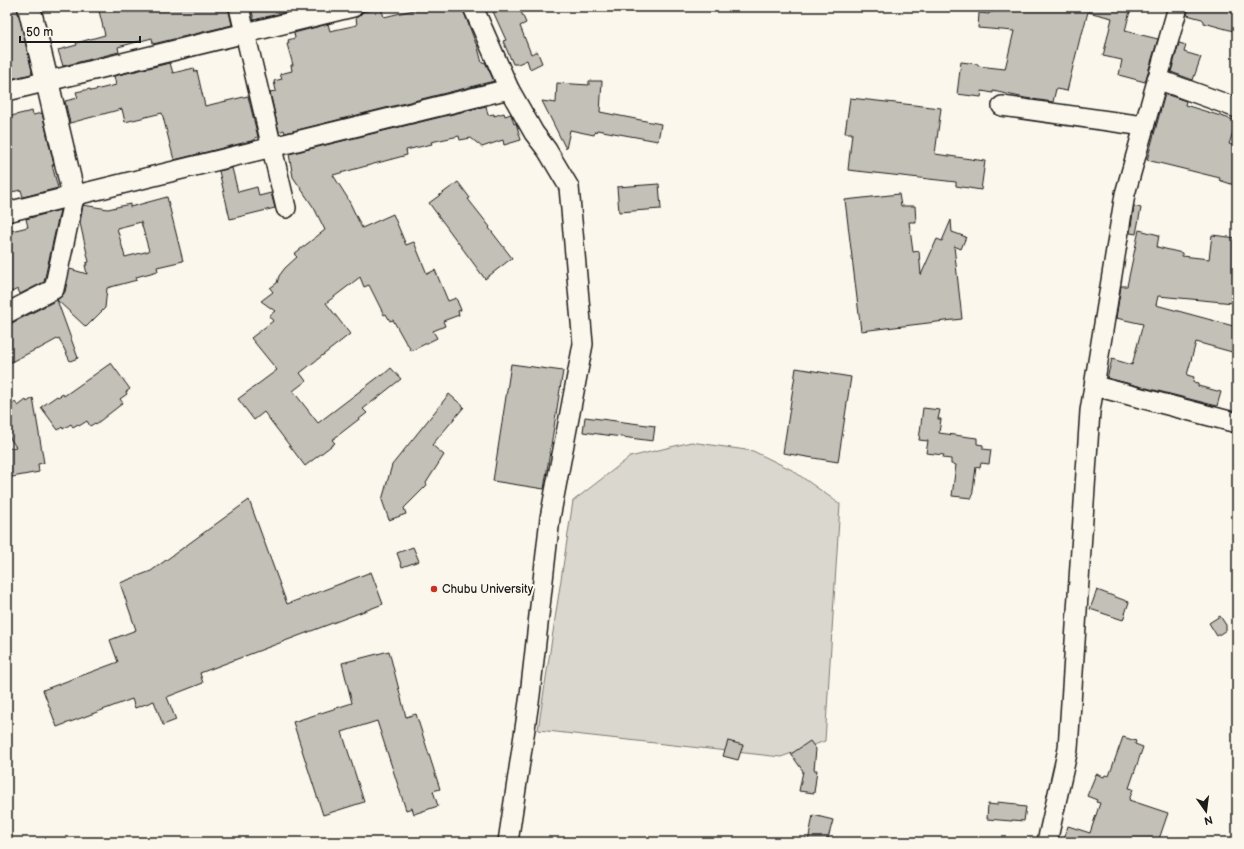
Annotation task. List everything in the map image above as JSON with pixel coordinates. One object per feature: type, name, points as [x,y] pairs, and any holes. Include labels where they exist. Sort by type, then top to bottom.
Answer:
[{"type":"street","points":[[7,314],[54,289],[74,197],[29,7]]},
{"type":"street","points":[[239,7],[286,208]]},
{"type":"street","points":[[7,91],[353,7]]},
{"type":"street","points":[[473,7],[509,89],[534,133],[547,150],[569,187],[583,344],[550,518],[530,695],[508,842]]},
{"type":"street","points":[[1048,842],[1068,749],[1090,411],[1125,194],[1178,7]]},
{"type":"street","points":[[1157,80],[1237,108]]},
{"type":"street","points":[[7,212],[74,197],[509,89]]},
{"type":"street","points":[[1002,106],[1144,126]]},
{"type":"street","points":[[1095,386],[1237,423]]},
{"type":"shaded area","points":[[691,442],[753,451],[792,470],[840,504],[825,741],[781,757],[538,730],[573,501],[630,457]]},
{"type":"building","points":[[7,7],[17,7],[32,71],[31,74],[7,80]]},
{"type":"building","points":[[98,7],[228,7],[232,25],[153,44],[152,38],[118,47],[119,52],[63,66],[58,50],[105,35]]},
{"type":"building","points":[[251,7],[306,7],[254,20]]},
{"type":"building","points":[[426,7],[462,7],[477,44],[482,63],[485,62],[494,81],[285,133],[284,130],[279,132],[270,92],[276,91],[274,81],[282,79],[280,74],[292,71],[291,65],[293,65],[287,44],[289,43],[288,40],[295,38],[294,33],[328,24],[330,31],[357,25],[356,18],[362,12],[381,8],[384,17]]},
{"type":"building","points":[[491,7],[519,7],[526,23],[520,26],[531,54],[537,51],[542,63],[530,69],[527,60],[518,64],[513,64],[503,41],[506,40]]},
{"type":"building","points":[[994,7],[1131,7],[1125,31],[1158,39],[1145,82],[1119,75],[1122,60],[1103,56],[1112,18],[1088,12],[1067,91],[1056,89],[1053,102],[993,91],[993,93],[982,91],[981,97],[957,94],[961,62],[978,64],[978,66],[1005,69],[1014,31],[978,28],[979,13],[989,14],[989,12],[993,12]]},
{"type":"building","points":[[1189,7],[1237,7],[1237,32],[1204,23],[1202,19],[1187,15]]},
{"type":"building","points":[[1179,43],[1186,45],[1184,52],[1201,57],[1193,80],[1171,72]]},
{"type":"building","points":[[170,63],[173,73],[194,68],[195,72],[197,71],[205,106],[248,96],[258,137],[255,138],[255,140],[174,160],[162,113],[125,122],[122,109],[70,123],[65,101],[78,98],[76,92],[90,89],[91,91],[116,85],[114,76]]},
{"type":"building","points":[[589,81],[602,81],[600,112],[661,124],[658,141],[597,130],[596,132],[595,131],[594,135],[570,130],[566,149],[542,101],[556,103],[557,83],[589,85]]},
{"type":"building","points":[[1165,94],[1186,101],[1185,105],[1237,121],[1229,144],[1237,147],[1237,186],[1219,180],[1220,178],[1147,160]]},
{"type":"building","points":[[850,98],[941,108],[935,154],[985,161],[981,190],[956,186],[956,182],[848,170],[852,133],[845,133]]},
{"type":"building","points":[[486,106],[488,115],[494,114],[494,116],[504,113],[505,116],[511,114],[514,124],[516,123],[521,140],[504,145],[503,140],[482,147],[471,138],[460,140],[459,136],[431,142],[432,144],[406,150],[407,155],[333,175],[347,197],[362,228],[393,214],[406,245],[414,242],[427,274],[435,270],[448,301],[456,298],[461,310],[458,311],[459,315],[443,321],[445,326],[433,331],[437,338],[411,351],[393,320],[390,321],[386,314],[384,315],[369,285],[364,287],[360,277],[326,303],[350,334],[300,373],[306,381],[293,391],[318,423],[391,368],[401,379],[363,409],[367,413],[332,440],[335,443],[305,466],[264,412],[254,420],[238,399],[277,370],[251,338],[273,321],[269,316],[275,311],[261,301],[273,292],[270,288],[277,283],[279,276],[285,268],[297,257],[294,254],[325,230],[314,208],[293,177],[289,154]]},
{"type":"building","points":[[32,111],[33,115],[42,113],[58,188],[23,197],[21,190],[7,193],[7,117]]},
{"type":"building","points":[[232,168],[238,192],[257,187],[259,196],[271,193],[275,208],[230,219],[219,171]]},
{"type":"building","points":[[458,182],[470,198],[468,199],[512,258],[485,279],[429,203]]},
{"type":"building","points":[[659,184],[661,209],[619,212],[617,187]]},
{"type":"building","points":[[899,194],[901,206],[915,206],[916,222],[909,222],[913,252],[919,251],[921,275],[937,239],[942,241],[951,220],[952,232],[966,237],[961,249],[954,246],[962,319],[861,331],[845,200]]},
{"type":"building","points":[[167,197],[183,261],[157,267],[158,271],[136,277],[137,280],[107,288],[105,308],[86,327],[57,300],[65,292],[70,269],[87,274],[85,265],[89,262],[80,223],[83,205],[108,209],[130,204],[130,207]],"holes":[[[141,222],[149,251],[125,257],[117,228]]]},
{"type":"building","points":[[1134,206],[1141,208],[1136,234],[1130,233]]},
{"type":"building","points":[[60,210],[44,282],[20,294],[18,289],[7,294],[7,232],[28,227],[26,219]]},
{"type":"building","points":[[1139,230],[1159,235],[1157,247],[1182,253],[1182,256],[1209,259],[1212,235],[1237,238],[1237,281],[1235,281],[1234,303],[1158,296],[1156,305],[1237,327],[1237,335],[1232,352],[1196,342],[1187,375],[1194,377],[1193,382],[1198,383],[1198,386],[1221,392],[1217,406],[1107,378],[1112,359],[1132,365],[1143,324],[1116,318],[1121,286],[1127,286]]},
{"type":"building","points":[[57,300],[78,358],[70,361],[59,338],[7,364],[7,324],[12,323]]},
{"type":"building","points":[[111,363],[130,389],[126,392],[127,394],[120,399],[123,403],[96,424],[95,423],[90,426],[87,421],[79,426],[78,424],[73,427],[71,424],[58,430],[41,407],[57,396],[58,397],[63,394],[64,396]]},
{"type":"building","points":[[511,364],[563,371],[544,489],[493,481]]},
{"type":"building","points":[[796,368],[851,377],[838,462],[783,453]]},
{"type":"building","points":[[449,394],[464,407],[432,445],[444,455],[426,483],[427,485],[404,508],[406,514],[389,520],[382,500],[392,465]]},
{"type":"building","points":[[33,398],[44,463],[38,464],[39,472],[7,478],[7,449],[16,447],[7,434],[7,407],[15,402],[18,406],[26,400],[27,402]]},
{"type":"building","points":[[923,408],[940,410],[938,419],[941,419],[939,433],[977,438],[977,444],[983,445],[983,449],[991,450],[989,464],[981,463],[980,468],[976,467],[972,498],[952,496],[956,465],[951,464],[951,459],[943,458],[944,455],[926,453],[928,441],[919,440]]},
{"type":"building","points":[[585,417],[655,426],[653,441],[583,432]]},
{"type":"building","points":[[249,500],[287,604],[371,572],[383,604],[200,673],[203,683],[167,697],[176,720],[163,725],[154,701],[135,708],[132,699],[57,727],[43,690],[118,662],[110,640],[136,630],[120,583],[151,571]]},
{"type":"building","points":[[413,547],[419,561],[402,567],[397,553]]},
{"type":"building","points":[[1097,590],[1129,602],[1123,620],[1090,609]]},
{"type":"building","points":[[1220,616],[1226,625],[1226,630],[1217,636],[1209,623]]},
{"type":"building","points":[[389,651],[406,717],[416,714],[440,789],[433,791],[438,806],[414,814],[412,808],[406,810],[377,721],[342,732],[364,802],[323,815],[293,722],[352,703],[342,663]]},
{"type":"building","points":[[1123,737],[1136,741],[1135,744],[1143,747],[1129,788],[1133,789],[1129,800],[1168,813],[1158,842],[1063,842],[1068,826],[1090,833],[1100,803],[1096,802],[1097,800],[1087,796],[1096,774],[1104,777],[1105,775],[1109,776]]},
{"type":"building","points":[[728,741],[743,745],[738,760],[723,756]]},
{"type":"building","points":[[810,741],[816,749],[814,770],[817,770],[814,793],[799,791],[803,771],[791,754]]},
{"type":"building","points":[[997,802],[1017,804],[1017,806],[1026,807],[1024,821],[987,819],[988,804],[997,805]]},
{"type":"building","points":[[813,815],[833,820],[827,842],[808,842]]},
{"type":"place","name":"Chubu University","points":[[434,589]]}]
